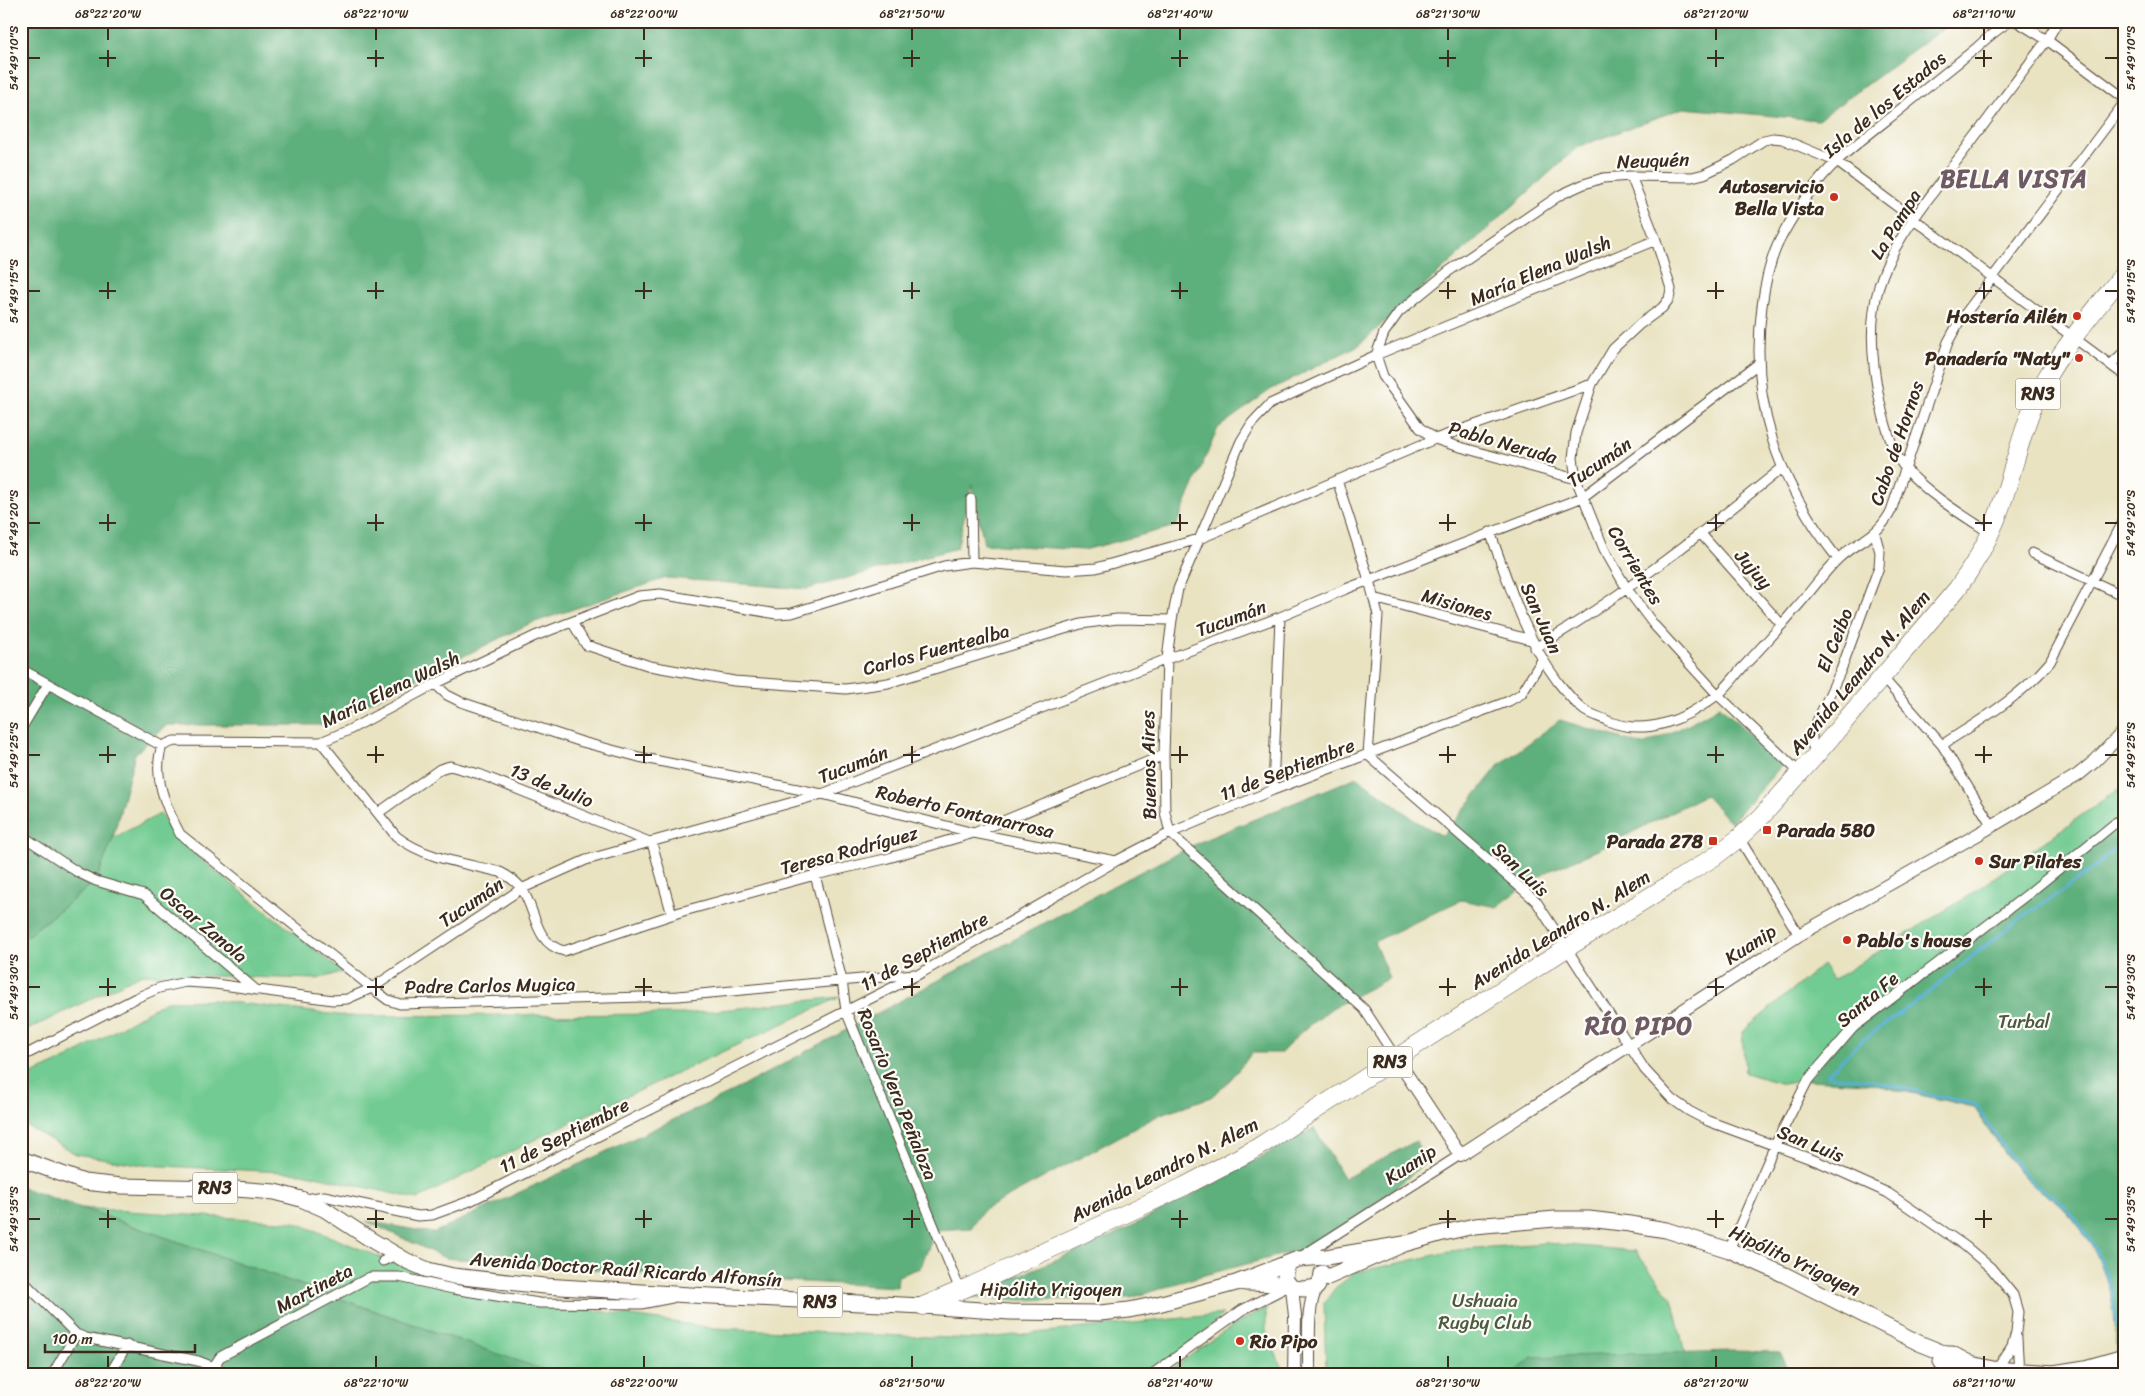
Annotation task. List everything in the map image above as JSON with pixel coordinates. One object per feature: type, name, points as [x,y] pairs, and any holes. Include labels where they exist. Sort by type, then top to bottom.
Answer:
[{"type":"highway","name":"Avenida Leandro N. Alem","points":[[923,1306],[1222,1168],[1264,1144],[1567,948],[1681,878],[1739,838],[1762,816],[1816,755],[1957,589],[1972,568],[1990,533],[2001,505],[2035,400],[2049,374],[2124,274]]},
{"type":"main road","name":"Kuanip","points":[[1460,1155],[1799,936],[1992,826],[2078,774],[2095,761],[2124,731]]},
{"type":"main road","name":"Buenos Aires","points":[[1396,1058],[1460,1155]]},
{"type":"main road","name":"Avenida Doctor Raúl Ricardo Alfonsín","points":[[21,1158],[84,1182],[121,1186],[222,1188],[275,1192],[303,1200],[324,1209],[390,1258],[428,1270],[472,1279],[544,1286],[690,1295],[923,1306]]},
{"type":"main road","name":"Hipólito Yrigoyen","points":[[923,1306],[1010,1312],[1100,1313],[1129,1310],[1236,1283],[1293,1261],[1404,1244],[1482,1225],[1555,1218],[1589,1219],[1666,1230],[1729,1250],[1784,1275],[1899,1333],[1947,1366],[1972,1375]]},
{"type":"main road","name":"Hipólito Yrigoyen","points":[[1236,1283],[1289,1286],[1319,1283],[1404,1244]]},
{"type":"main road","points":[[1309,1375],[1311,1306],[1314,1292],[1319,1283],[1321,1268],[1314,1259]]},
{"type":"main road","points":[[1293,1261],[1285,1274],[1296,1316],[1294,1375]]},
{"type":"main road","name":"Hipólito Yrigoyen","points":[[1947,1366],[1971,1364],[2019,1373],[2050,1374],[2085,1368],[2124,1357]]},
{"type":"street","name":"Isla de los Estados","points":[[1838,559],[1814,528],[1782,468],[1770,430],[1758,364],[1759,329],[1764,292],[1772,261],[1787,227],[1807,197],[1836,162],[2011,21]]},
{"type":"street","points":[[2016,21],[2047,40],[2124,98]]},
{"type":"street","name":"La Pampa","points":[[1990,533],[1946,505],[1905,468],[1886,426],[1875,380],[1872,348],[1874,310],[1879,286],[1888,261],[1914,218],[2047,40],[2058,21]]},
{"type":"street","name":"Cabo de Hornos","points":[[1718,695],[1782,625],[1838,559],[1852,547],[1875,534],[1884,524],[1891,511],[1948,342],[1959,322],[2124,103]]},
{"type":"street","name":"Neuquén","points":[[1376,356],[1384,333],[1399,312],[1450,271],[1560,195],[1603,178],[1631,176],[1692,177],[1704,174],[1733,160],[1764,140],[1773,138],[1782,139],[1836,162],[2124,375]]},
{"type":"street","points":[[1631,176],[1656,240]]},
{"type":"street","name":"Corrientes","points":[[1656,240],[1671,289],[1669,299],[1662,308],[1640,324],[1613,349],[1592,384],[1576,433],[1573,458],[1576,479],[1604,549],[1627,589],[1654,625],[1718,695],[1800,773]]},
{"type":"street","name":"María Elena Walsh","points":[[1270,404],[1376,356],[1656,240]]},
{"type":"street","points":[[2110,365],[2124,352]]},
{"type":"street","name":"Pablo Neruda","points":[[1376,356],[1383,376],[1420,428],[1435,439],[1576,479]]},
{"type":"street","name":"Tucumán","points":[[21,1057],[136,998],[159,988],[186,982],[216,984],[332,1000],[347,999],[372,988],[521,889],[586,860],[822,794],[1167,659],[1280,617],[1490,532],[1583,497],[1758,364]]},
{"type":"street","name":"María Elena Walsh","points":[[162,746],[174,741],[321,742],[349,730],[435,684],[535,636],[639,596],[660,594],[777,614],[792,613],[944,566],[972,562],[1066,570],[1086,568],[1200,539],[1435,439],[1592,384]]},
{"type":"street","name":"Buenos Aires","points":[[1270,404],[1252,423],[1242,441],[1178,589],[1167,659],[1164,755],[1165,812],[1170,833],[1364,1009],[1396,1058]]},
{"type":"street","points":[[1533,644],[1627,589],[1701,534],[1782,468]]},
{"type":"street","points":[[1337,480],[1369,580],[1378,615],[1368,755]]},
{"type":"street","points":[[971,498],[972,562]]},
{"type":"street","points":[[1942,745],[2017,694],[2040,674],[2050,662],[2124,520]]},
{"type":"street","name":"San Juan","points":[[1490,532],[1533,644],[1542,660],[1568,695],[1584,710],[1616,724],[1638,728],[1654,727],[1677,720],[1718,695]]},
{"type":"street","name":"Jujuy","points":[[1701,534],[1782,625]]},
{"type":"street","name":"El Ceibo","points":[[1816,755],[1812,744],[1812,732],[1841,670],[1879,566],[1880,552],[1875,534]]},
{"type":"street","points":[[2032,554],[2124,596]]},
{"type":"street","name":"Misiones","points":[[1374,598],[1533,644]]},
{"type":"street","points":[[1273,790],[1280,617]]},
{"type":"street","name":"Carlos Fuentealba","points":[[572,622],[586,645],[650,666],[734,681],[846,689],[888,683],[1081,624],[1117,619],[1172,620]]},
{"type":"street","name":"11 de Septiembre","points":[[303,1200],[324,1196],[418,1216],[432,1215],[470,1201],[921,973],[1116,861],[1170,833],[1273,790],[1509,701],[1521,694],[1542,660]]},
{"type":"street","points":[[21,669],[162,746]]},
{"type":"street","points":[[1882,677],[1942,745],[1992,826]]},
{"type":"street","points":[[21,729],[48,684]]},
{"type":"street","name":"Roberto Fontanarrosa","points":[[435,684],[447,695],[461,702],[582,742],[639,757],[822,794],[974,832],[1116,861]]},
{"type":"street","points":[[321,742],[396,836],[408,845],[427,854],[500,872],[510,877],[521,889]]},
{"type":"street","name":"Padre Carlos Mugica","points":[[162,746],[158,757],[158,771],[171,817],[180,834],[372,988],[388,1000],[400,1004],[635,998],[921,973]]},
{"type":"street","name":"Teresa Rodríguez","points":[[521,889],[544,939],[553,948],[564,951],[672,915],[815,875],[885,859],[974,832],[1164,755]]},
{"type":"street","name":"San Luis","points":[[1368,755],[1536,901],[1645,1070],[1660,1088],[1689,1111],[1708,1121],[1819,1162],[1888,1193],[1979,1257],[2014,1295],[2018,1312],[2016,1332],[2019,1373]]},
{"type":"street","name":"13 de Julio","points":[[378,813],[440,769],[450,766],[479,774],[652,843]]},
{"type":"street","name":"Santa Fe","points":[[1729,1250],[1775,1145],[1808,1080],[1853,1028],[2028,894],[2124,816]]},
{"type":"street","name":"Oscar Zanola","points":[[21,835],[79,874],[144,895],[256,990]]},
{"type":"street","points":[[1739,838],[1799,936]]},
{"type":"street","points":[[652,843],[672,915]]},
{"type":"street","name":"Rosario Vera Peñaloza","points":[[815,875],[842,980],[846,1011],[960,1290]]},
{"type":"street","name":"Kuanip","points":[[1293,1261],[1460,1155]]},
{"type":"street","name":"Martineta","points":[[208,1375],[220,1356],[370,1277],[399,1277],[453,1289],[539,1303],[641,1304],[690,1295]]},
{"type":"street","points":[[21,1279],[76,1334],[86,1338],[127,1345],[213,1365],[234,1375]]},
{"type":"street","points":[[1151,1375],[1242,1310],[1289,1286]]},
{"type":"street","name":"San Luis","points":[[1997,1369],[2012,1346],[2016,1332]]},
{"type":"street","points":[[52,1375],[76,1334]]},
{"type":"street","points":[[109,1375],[127,1345]]},
{"type":"green space","points":[[21,21],[1953,21],[1818,120],[1683,108],[1578,147],[1359,345],[1270,390],[1218,428],[1176,526],[1084,550],[984,544],[972,485],[957,548],[807,589],[666,578],[529,624],[323,725],[167,725],[135,754],[113,838],[96,881],[27,936],[21,937]]},
{"type":"green space","points":[[1720,706],[1782,765],[1731,823],[1705,795],[1598,850],[1549,871],[1497,907],[1461,900],[1374,942],[1389,978],[1332,1008],[1303,1030],[1281,1053],[1252,1053],[1231,1079],[1211,1097],[1161,1114],[982,1211],[971,1228],[936,1230],[920,1268],[898,1276],[897,1287],[653,1274],[445,1258],[366,1221],[433,1233],[726,1095],[1126,879],[1204,840],[1357,777],[1419,823],[1443,836],[1499,765],[1560,720],[1643,745],[1683,727]]},
{"type":"green space","points":[[2124,785],[2124,818],[1808,1080],[1783,1084],[1745,1073],[1742,1032],[1822,965],[1833,980],[1968,896]]},
{"type":"green space","points":[[160,814],[179,842],[343,972],[317,979],[142,974],[21,1033],[21,937],[27,936],[96,881],[113,838]]},
{"type":"green space","name":"Turbal","points":[[2124,816],[2124,1357],[2115,1359],[2116,1338],[2110,1295],[2096,1255],[2086,1236],[2058,1203],[2037,1188],[2017,1168],[2001,1148],[1974,1107],[1867,1083],[1808,1080],[1853,1028]]},
{"type":"green space","points":[[840,997],[550,1132],[417,1199],[302,1173],[143,1165],[76,1154],[21,1123],[21,1079],[68,1058],[166,1001],[213,1000],[347,1016],[684,1014]]},
{"type":"green space","points":[[1314,1128],[1344,1179],[1416,1141],[1425,1163],[1346,1229],[1323,1244],[1197,1277],[1131,1298],[1020,1300],[968,1297],[1114,1235]]},
{"type":"green space","points":[[21,1187],[558,1375],[21,1375]]},
{"type":"green space","points":[[82,1208],[294,1222],[467,1292],[714,1328],[976,1339],[1223,1314],[1159,1375],[558,1375]]},
{"type":"green space","name":"Ushuaia Rugby Club","points":[[1546,1243],[1635,1251],[1672,1298],[1685,1354],[1533,1357],[1513,1375],[1326,1375],[1324,1303],[1336,1287],[1357,1272],[1463,1249]]},
{"type":"green space","name":"Rio Pipo","points":[[1266,1308],[1266,1330],[1281,1366],[1281,1375],[1164,1375],[1226,1330]]},
{"type":"green space","points":[[1731,1351],[1780,1352],[1791,1375],[1513,1375],[1532,1357]]},
{"type":"waterway","points":[[1827,1075],[1859,1043],[1925,995],[2021,917],[2060,893],[2098,864],[2112,852],[2124,837]]},
{"type":"waterway","points":[[1829,1076],[1868,1080],[1976,1105],[2018,1167],[2038,1187],[2060,1202],[2083,1228],[2100,1259],[2106,1275],[2115,1308],[2117,1325]]},
{"type":"place","name":"Autoservicio Bella Vista","points":[[1834,197]]},
{"type":"place","name":"Hostería Ailén","points":[[2077,316]]},
{"type":"place","name":"Panadería \"Naty\"","points":[[2079,358]]},
{"type":"place","name":"Parada 580","points":[[1767,830]]},
{"type":"place","name":"Parada 278","points":[[1713,841]]},
{"type":"place","name":"Sur Pilates","points":[[1979,861]]},
{"type":"place","name":"Pablo's house","points":[[1847,940]]},
{"type":"place","name":"Rio Pipo","points":[[1240,1341]]},
{"type":"district","name":"BELLA VISTA","points":[[2014,179]]},
{"type":"district","name":"RÍO PIPO","points":[[1639,1026]]}]
